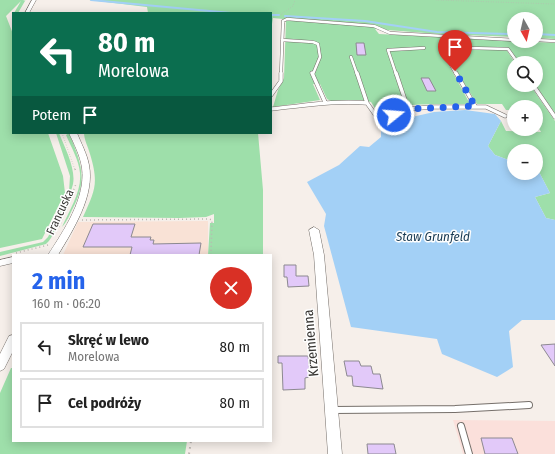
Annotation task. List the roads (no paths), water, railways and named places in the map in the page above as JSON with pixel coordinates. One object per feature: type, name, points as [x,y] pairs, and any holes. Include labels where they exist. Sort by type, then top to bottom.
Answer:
[{"type":"street","points":[[28,12],[34,0]]},
{"type":"street","name":"Francuska","points":[[54,254],[84,194],[87,176],[84,160],[73,134]]},
{"type":"street","name":"Krzemienna","points":[[314,230],[319,255],[335,454]]},
{"type":"street","points":[[0,263],[12,258]]},
{"type":"street","points":[[0,366],[12,341]]},
{"type":"lane","points":[[272,93],[280,81],[283,21],[285,19],[374,26],[390,33],[507,40]]},
{"type":"lane","points":[[282,40],[313,42],[318,44],[320,55],[319,61],[312,73],[325,102]]},
{"type":"lane","points":[[543,40],[555,41]]},
{"type":"lane","points":[[408,109],[388,50],[424,48]]},
{"type":"lane","points":[[475,106],[448,58],[469,48],[508,49],[513,56]]},
{"type":"lane","points":[[351,56],[367,103],[380,120],[408,109],[475,106],[486,107],[505,116]]},
{"type":"lane","points":[[538,92],[555,117]]},
{"type":"lane","points":[[272,109],[325,102],[367,103]]},
{"type":"lane","points":[[332,410],[455,410],[529,405]]},
{"type":"lane","points":[[461,426],[469,454]]},
{"type":"water","name":"Staw Grunfeld","points":[[465,110],[495,114],[501,121],[488,146],[495,155],[507,159],[507,180],[543,180],[550,193],[535,197],[546,218],[555,220],[555,320],[522,320],[509,331],[513,367],[497,377],[442,354],[437,339],[351,327],[324,226],[326,214],[307,182],[339,165],[360,146],[369,147],[381,137],[381,129],[412,117],[434,112]]},
{"type":"waterway","points":[[91,0],[220,12]]},
{"type":"waterway","points":[[272,15],[279,15]]},
{"type":"waterway","points":[[285,16],[365,21],[437,32],[507,34]]},
{"type":"waterway","points":[[543,34],[555,35]]}]
